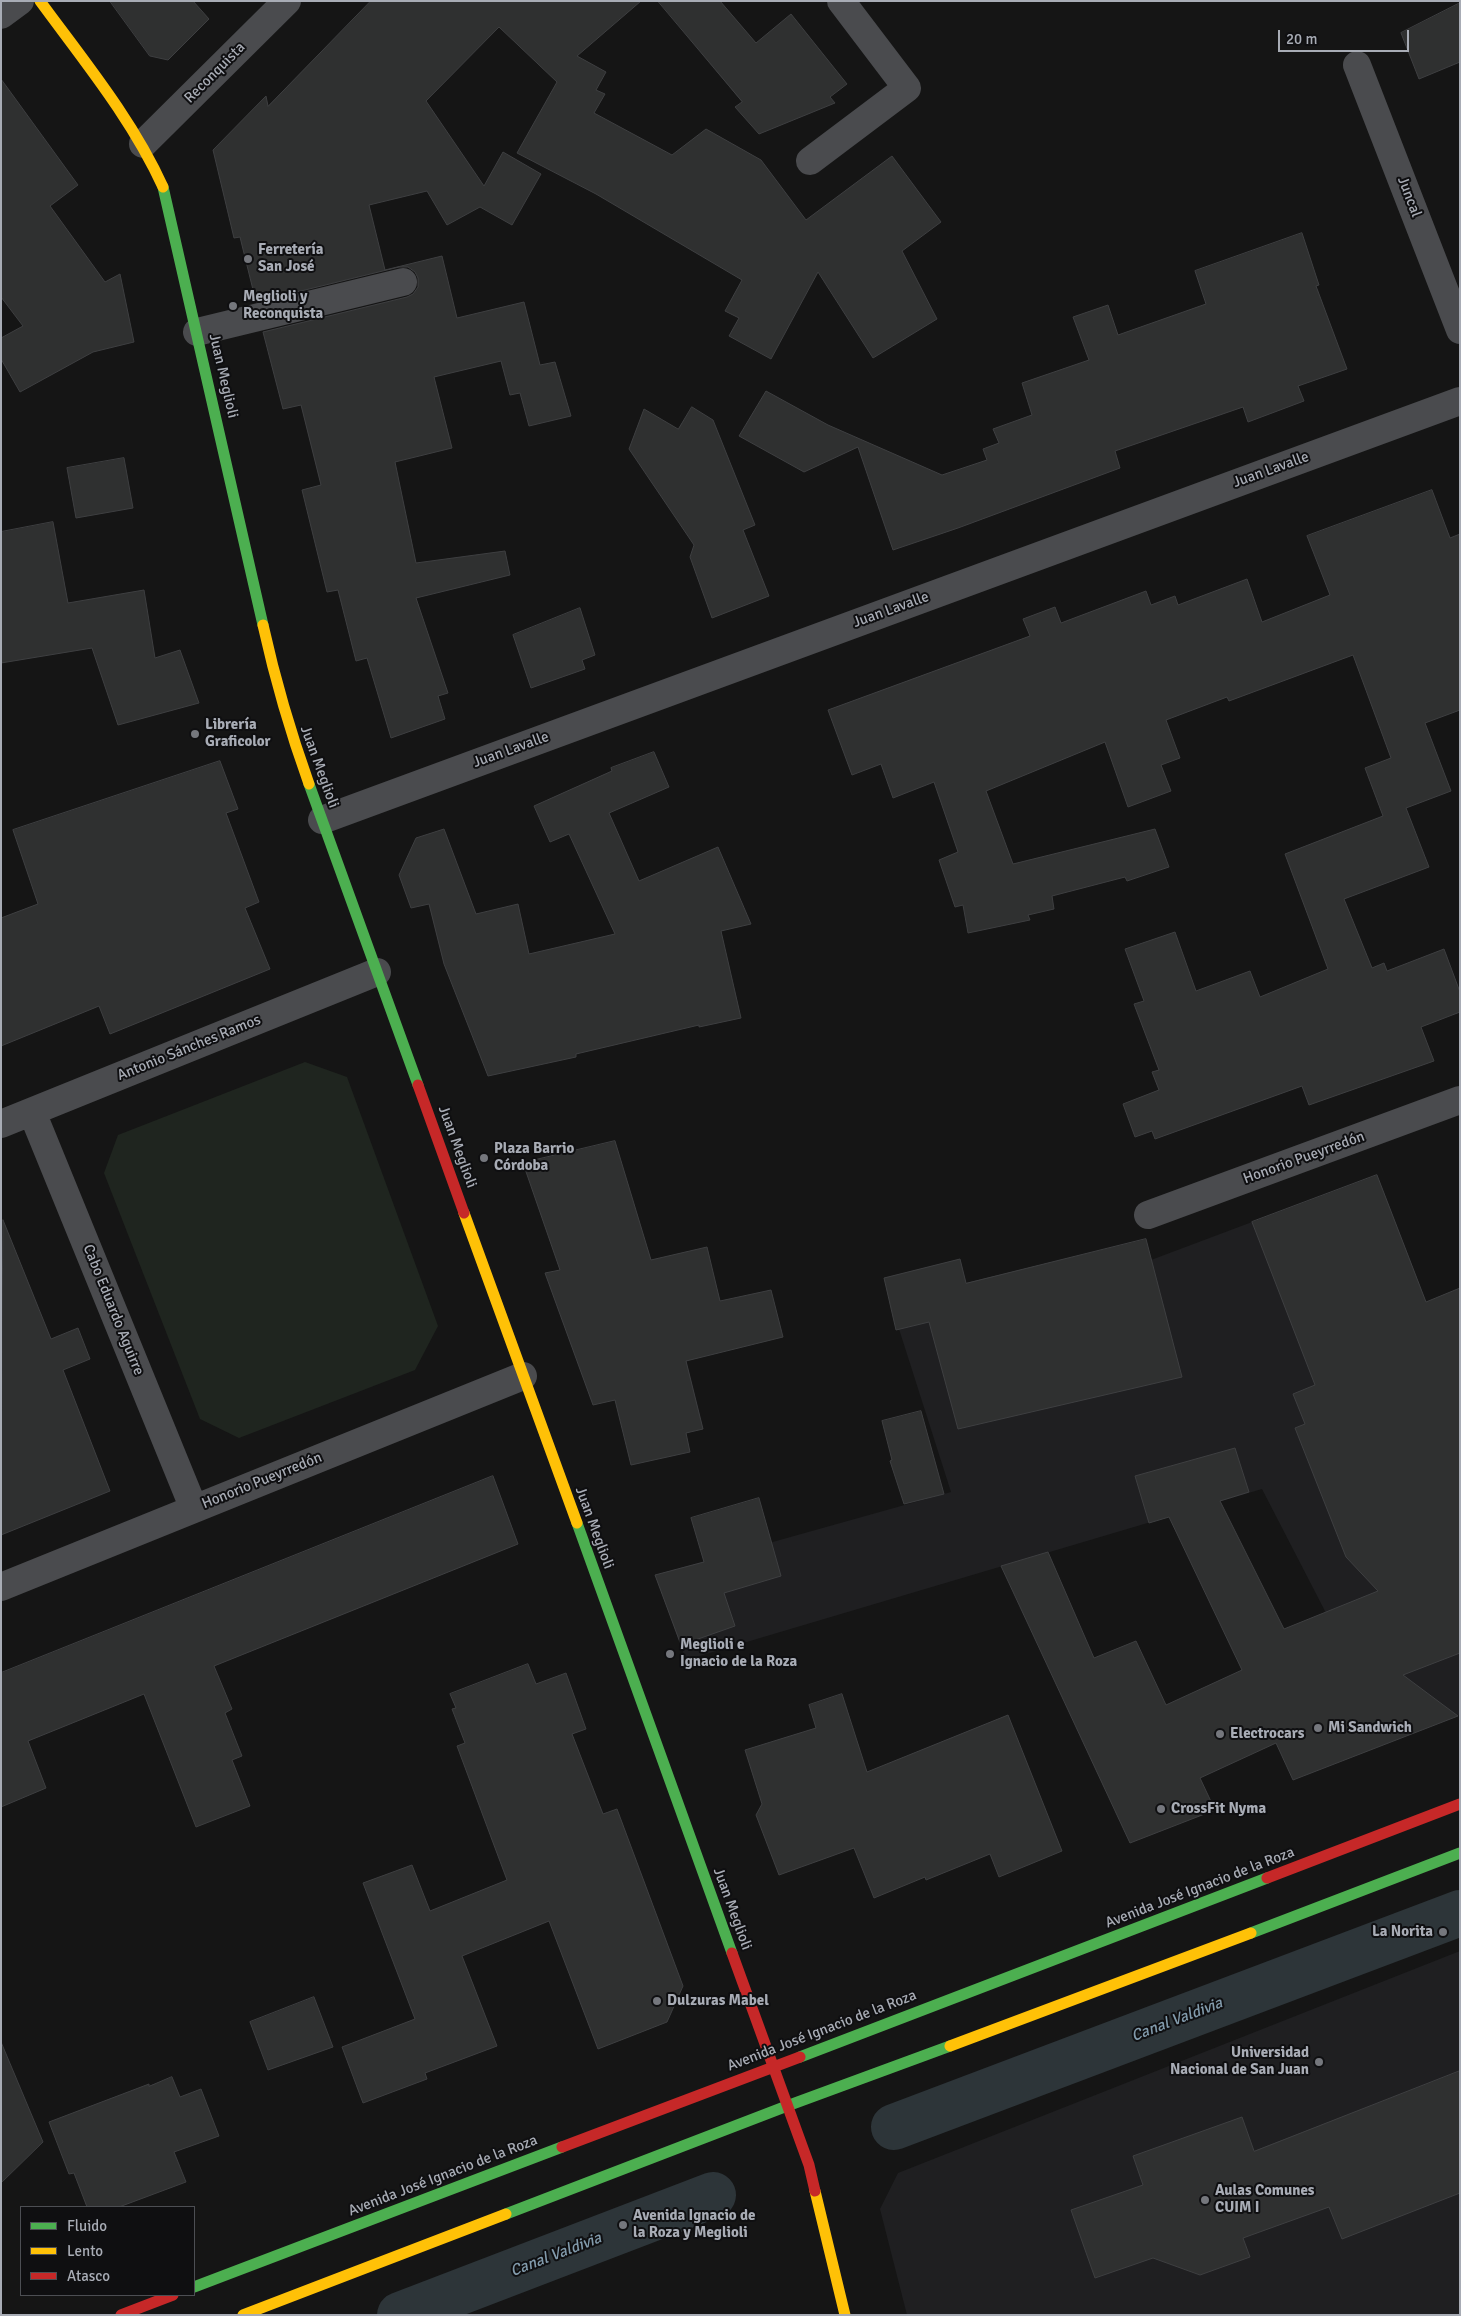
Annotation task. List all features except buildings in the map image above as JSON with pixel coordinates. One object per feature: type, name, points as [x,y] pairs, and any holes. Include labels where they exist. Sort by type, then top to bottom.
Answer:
[{"type":"main road","name":"Juan Meglioli","points":[[40,1],[142,144],[157,172],[171,212],[275,680],[289,728],[808,2165],[845,2315]]},
{"type":"main road","name":"Avenida José Ignacio de la Roza","points":[[195,2287],[772,2066],[1014,1976],[1460,1804]]},
{"type":"main road","points":[[243,2315],[787,2106],[1120,1984],[1460,1853]]},
{"type":"main road","points":[[121,2315],[171,2296]]},
{"type":"street","points":[[1,15],[20,1]]},
{"type":"street","name":"Reconquista","points":[[142,144],[287,1]]},
{"type":"street","points":[[810,161],[907,88],[841,1]]},
{"type":"street","name":"Juncal","points":[[1357,65],[1460,330]]},
{"type":"street","points":[[197,332],[403,282]]},
{"type":"street","name":"Juan Lavalle","points":[[322,820],[1460,400]]},
{"type":"street","name":"Antonio Sánches Ramos","points":[[1,1124],[377,972]]},
{"type":"street","name":"Honorio Pueyrredón","points":[[1148,1216],[1458,1106]]},
{"type":"street","name":"Cabo Eduardo Aguirre","points":[[32,1112],[194,1509]]},
{"type":"street","name":"Honorio Pueyrredón","points":[[1,1587],[523,1376]]},
{"type":"shaded area","points":[[305,1062],[347,1077],[438,1326],[415,1370],[239,1438],[200,1419],[104,1173],[118,1135]]},
{"type":"shaded area","points":[[1377,1175],[1460,1390],[1460,1715],[1392,1741],[1262,1489],[686,1660],[655,1575],[951,1492],[899,1329],[1151,1260]]},
{"type":"shaded area","name":"Universidad Nacional de San Juan","points":[[1460,1951],[1460,2315],[907,2315],[880,2209],[898,2173]]},
{"type":"waterway","name":"Canal Valdivia","points":[[894,2127],[1460,1913]]},
{"type":"waterway","name":"Canal Valdivia","points":[[400,2315],[713,2195]]},
{"type":"traffic: fast","points":[[163,187],[263,625]]},
{"type":"traffic: fast","points":[[309,784],[418,1085]]},
{"type":"traffic: fast","points":[[577,1523],[732,1953]]},
{"type":"traffic: fast","points":[[1251,1933],[1460,1853]]},
{"type":"traffic: fast","points":[[800,2057],[1267,1878]]},
{"type":"traffic: fast","points":[[506,2214],[787,2106],[950,2046]]},
{"type":"traffic: fast","points":[[195,2287],[562,2147]]},
{"type":"traffic: slow","points":[[40,1],[122,114],[151,162],[163,187]]},
{"type":"traffic: slow","points":[[263,625],[283,705],[309,784]]},
{"type":"traffic: slow","points":[[464,1213],[577,1523]]},
{"type":"traffic: slow","points":[[950,2046],[1251,1933]]},
{"type":"traffic: slow","points":[[815,2191],[845,2315]]},
{"type":"traffic: slow","points":[[243,2315],[506,2214]]},
{"type":"traffic: jam","points":[[418,1085],[464,1213]]},
{"type":"traffic: jam","points":[[1267,1878],[1460,1804]]},
{"type":"traffic: jam","points":[[732,1953],[809,2165],[815,2191]]},
{"type":"traffic: jam","points":[[562,2147],[800,2057]]},
{"type":"traffic: jam","points":[[121,2315],[170,2296]]},
{"type":"place","name":"Ferretería San José","points":[[248,259]]},
{"type":"place","name":"Meglioli y Reconquista","points":[[233,306]]},
{"type":"place","name":"Librería Graficolor","points":[[195,734]]},
{"type":"place","name":"Plaza Barrio Córdoba","points":[[484,1158]]},
{"type":"place","name":"Meglioli e Ignacio de la Roza","points":[[670,1654]]},
{"type":"place","name":"Mi Sandwich","points":[[1318,1728]]},
{"type":"place","name":"Electrocars","points":[[1220,1734]]},
{"type":"place","name":"CrossFit Nyma","points":[[1161,1809]]},
{"type":"place","name":"La Norita","points":[[1443,1932]]},
{"type":"place","name":"Dulzuras Mabel","points":[[657,2001]]},
{"type":"place","name":"Universidad Nacional de San Juan","points":[[1319,2062]]},
{"type":"place","name":"Aulas Comunes CUIM I","points":[[1205,2200]]},
{"type":"place","name":"Avenida Ignacio de la Roza y Meglioli","points":[[623,2225]]}]
